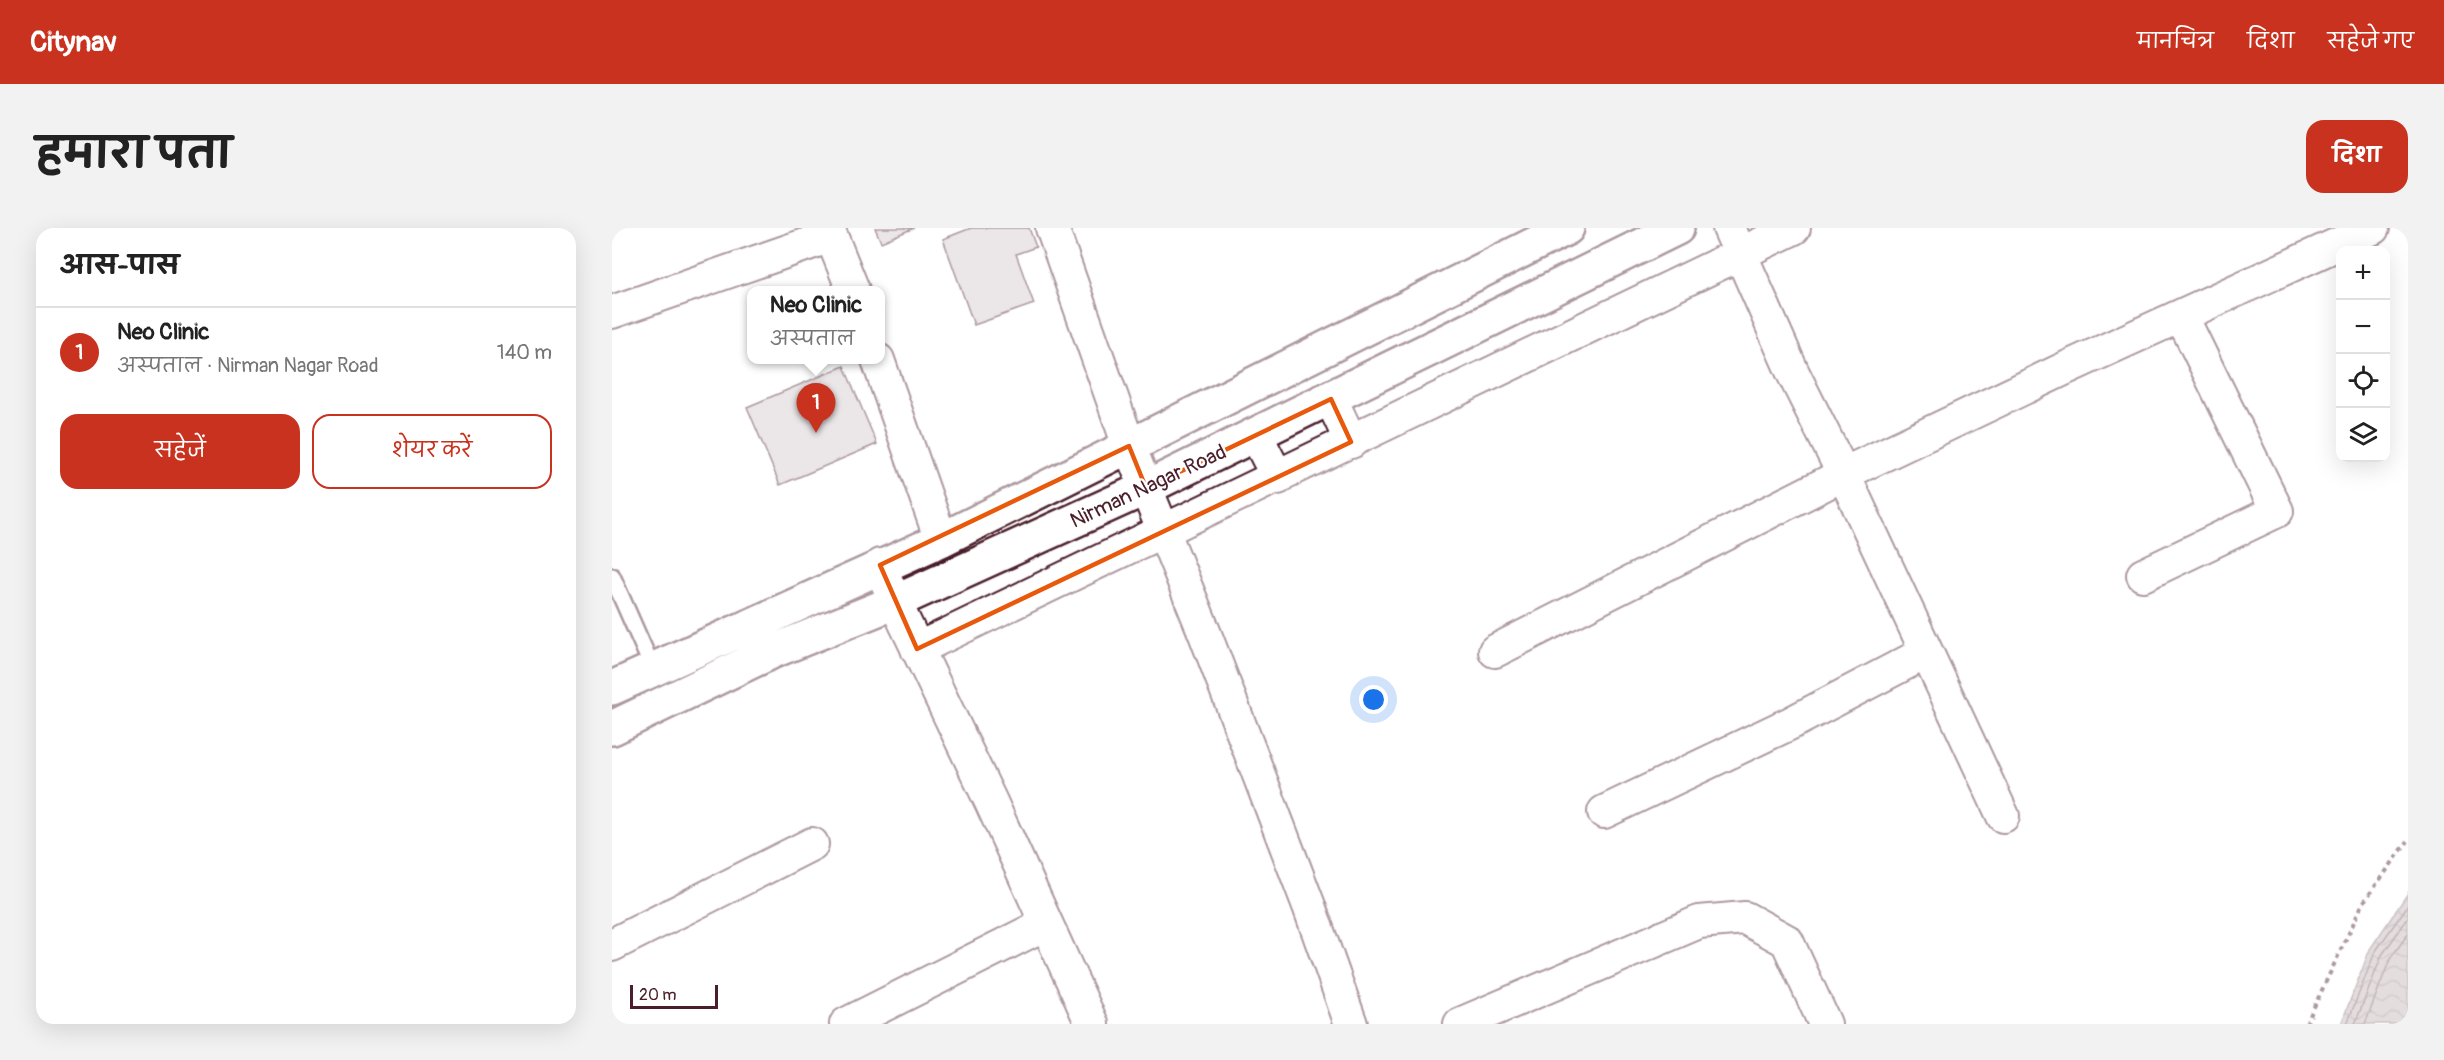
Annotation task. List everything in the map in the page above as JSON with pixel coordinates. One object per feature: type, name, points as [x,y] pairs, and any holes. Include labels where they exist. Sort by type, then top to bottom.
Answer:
[{"type":"street","points":[[1052,228],[1129,446],[1309,906],[1351,1024]]},
{"type":"street","name":"Nirman Nagar Road","points":[[612,688],[880,565],[941,540],[1567,228]]},
{"type":"street","name":"Nirman Nagar Road","points":[[612,728],[771,652],[895,602],[1146,488],[1677,228]]},
{"type":"street","points":[[917,649],[1352,442],[1735,241],[1794,228]]},
{"type":"street","points":[[1496,651],[1844,475],[2066,368],[2373,228]]},
{"type":"street","points":[[612,312],[830,232],[850,286]]},
{"type":"street","points":[[1735,241],[1792,373],[1844,475],[1925,653],[2003,816]]},
{"type":"street","points":[[2143,575],[2277,511],[2182,317]]},
{"type":"street","points":[[880,364],[941,540]]},
{"type":"street","points":[[1330,399],[1352,442]]},
{"type":"street","points":[[1256,435],[1278,478]]},
{"type":"street","points":[[880,565],[895,602],[1092,1024]]},
{"type":"street","points":[[1604,812],[1791,723],[1925,653]]},
{"type":"street","points":[[612,945],[812,844]]},
{"type":"street","points":[[1460,1024],[1699,922],[1745,918],[1787,941],[1825,1024]]},
{"type":"street","points":[[846,1024],[1045,924]]},
{"type":"lane","points":[[612,576],[653,669]]},
{"type":"path","points":[[2306,1024],[2363,903],[2408,841]]},
{"type":"highlighted area","points":[[1331,399],[1351,442],[917,649],[880,565],[1129,446],[1146,488]]},
{"type":"water","points":[[2408,893],[2408,1024],[2341,1024],[2370,949]]},
{"type":"building","points":[[875,228],[914,228],[881,242]]},
{"type":"building","points":[[971,228],[1029,228],[1036,247],[1016,254],[1034,304],[974,325],[943,239]]},
{"type":"building","points":[[844,366],[877,444],[780,485],[747,407]]},
{"type":"place","name":"Neo Clinic","points":[[816,433]]}]
